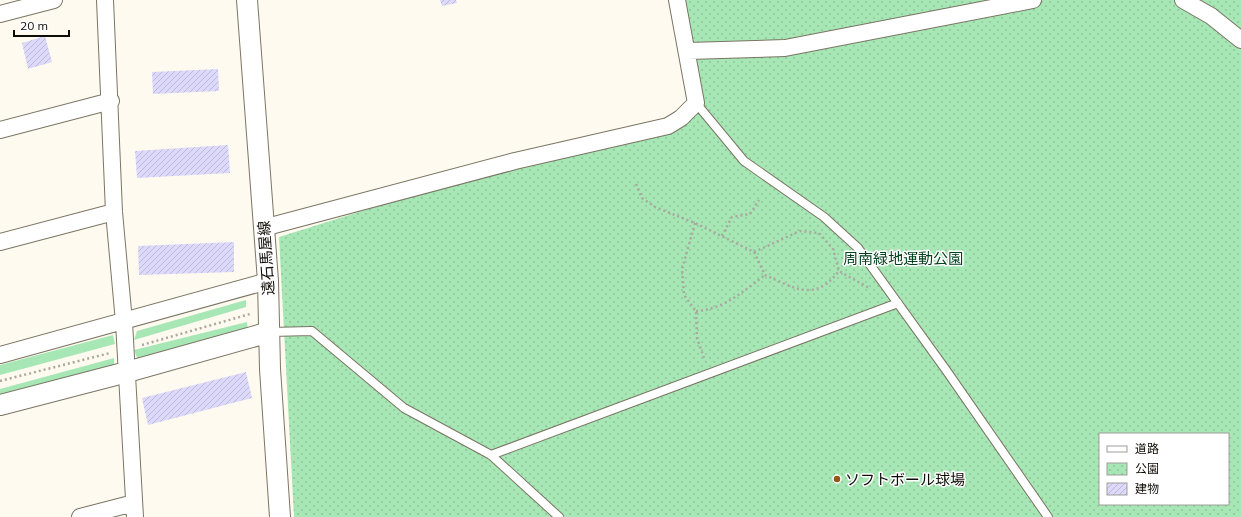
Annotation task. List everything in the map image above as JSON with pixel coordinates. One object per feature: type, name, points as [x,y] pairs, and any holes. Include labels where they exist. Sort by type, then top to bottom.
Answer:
[{"type":"street","points":[[0,14],[54,0]]},
{"type":"street","points":[[80,517],[135,510],[128,372],[114,212],[111,101],[105,0]]},
{"type":"street","name":"遠石馬屋線","points":[[247,0],[268,281],[280,517]]},
{"type":"street","points":[[264,228],[515,161],[668,126],[681,118],[696,103],[688,52],[677,0]]},
{"type":"street","points":[[688,52],[785,48],[1033,0]]},
{"type":"street","points":[[1183,0],[1211,16],[1241,40]]},
{"type":"street","points":[[0,130],[111,101]]},
{"type":"street","points":[[0,242],[114,212]]},
{"type":"street","points":[[0,355],[268,281]]},
{"type":"street","points":[[0,404],[128,372],[270,332]]},
{"type":"lane","points":[[696,103],[744,161],[824,217],[858,248],[1048,517]]},
{"type":"lane","points":[[492,455],[898,303]]},
{"type":"lane","points":[[270,332],[312,331],[404,408],[492,455],[559,517]]},
{"type":"path","points":[[636,184],[642,198],[655,207],[695,223],[754,252],[765,275],[803,291],[818,289],[833,280],[839,271],[833,248],[819,233],[800,231],[754,252]]},
{"type":"path","points":[[722,236],[732,217],[750,214],[759,200]]},
{"type":"path","points":[[695,223],[682,270],[684,295],[696,311],[697,338],[709,374]]},
{"type":"path","points":[[696,311],[704,311],[730,301],[765,275]]},
{"type":"green space","name":"周南緑地運動公園","points":[[673,0],[1241,0],[1241,517],[294,517],[279,237],[535,157],[676,125],[692,106]]},
{"type":"green space","points":[[246,300],[246,307],[134,340],[137,331]]},
{"type":"green space","points":[[247,322],[248,332],[138,360],[134,350]]},
{"type":"green space","points":[[113,335],[115,344],[0,375],[0,365]]},
{"type":"green space","points":[[114,358],[114,367],[0,398],[0,389]]},
{"type":"building","points":[[440,0],[456,0],[457,3],[442,6]]},
{"type":"building","points":[[45,36],[52,62],[28,69],[22,43]]},
{"type":"building","points":[[218,69],[219,91],[153,94],[152,72]]},
{"type":"building","points":[[228,145],[230,173],[137,178],[135,151]]},
{"type":"building","points":[[234,242],[234,272],[139,275],[138,246]]},
{"type":"building","points":[[246,372],[252,398],[148,425],[142,398]]},
{"type":"place","name":"ソフトボール球場","points":[[837,479]]}]
